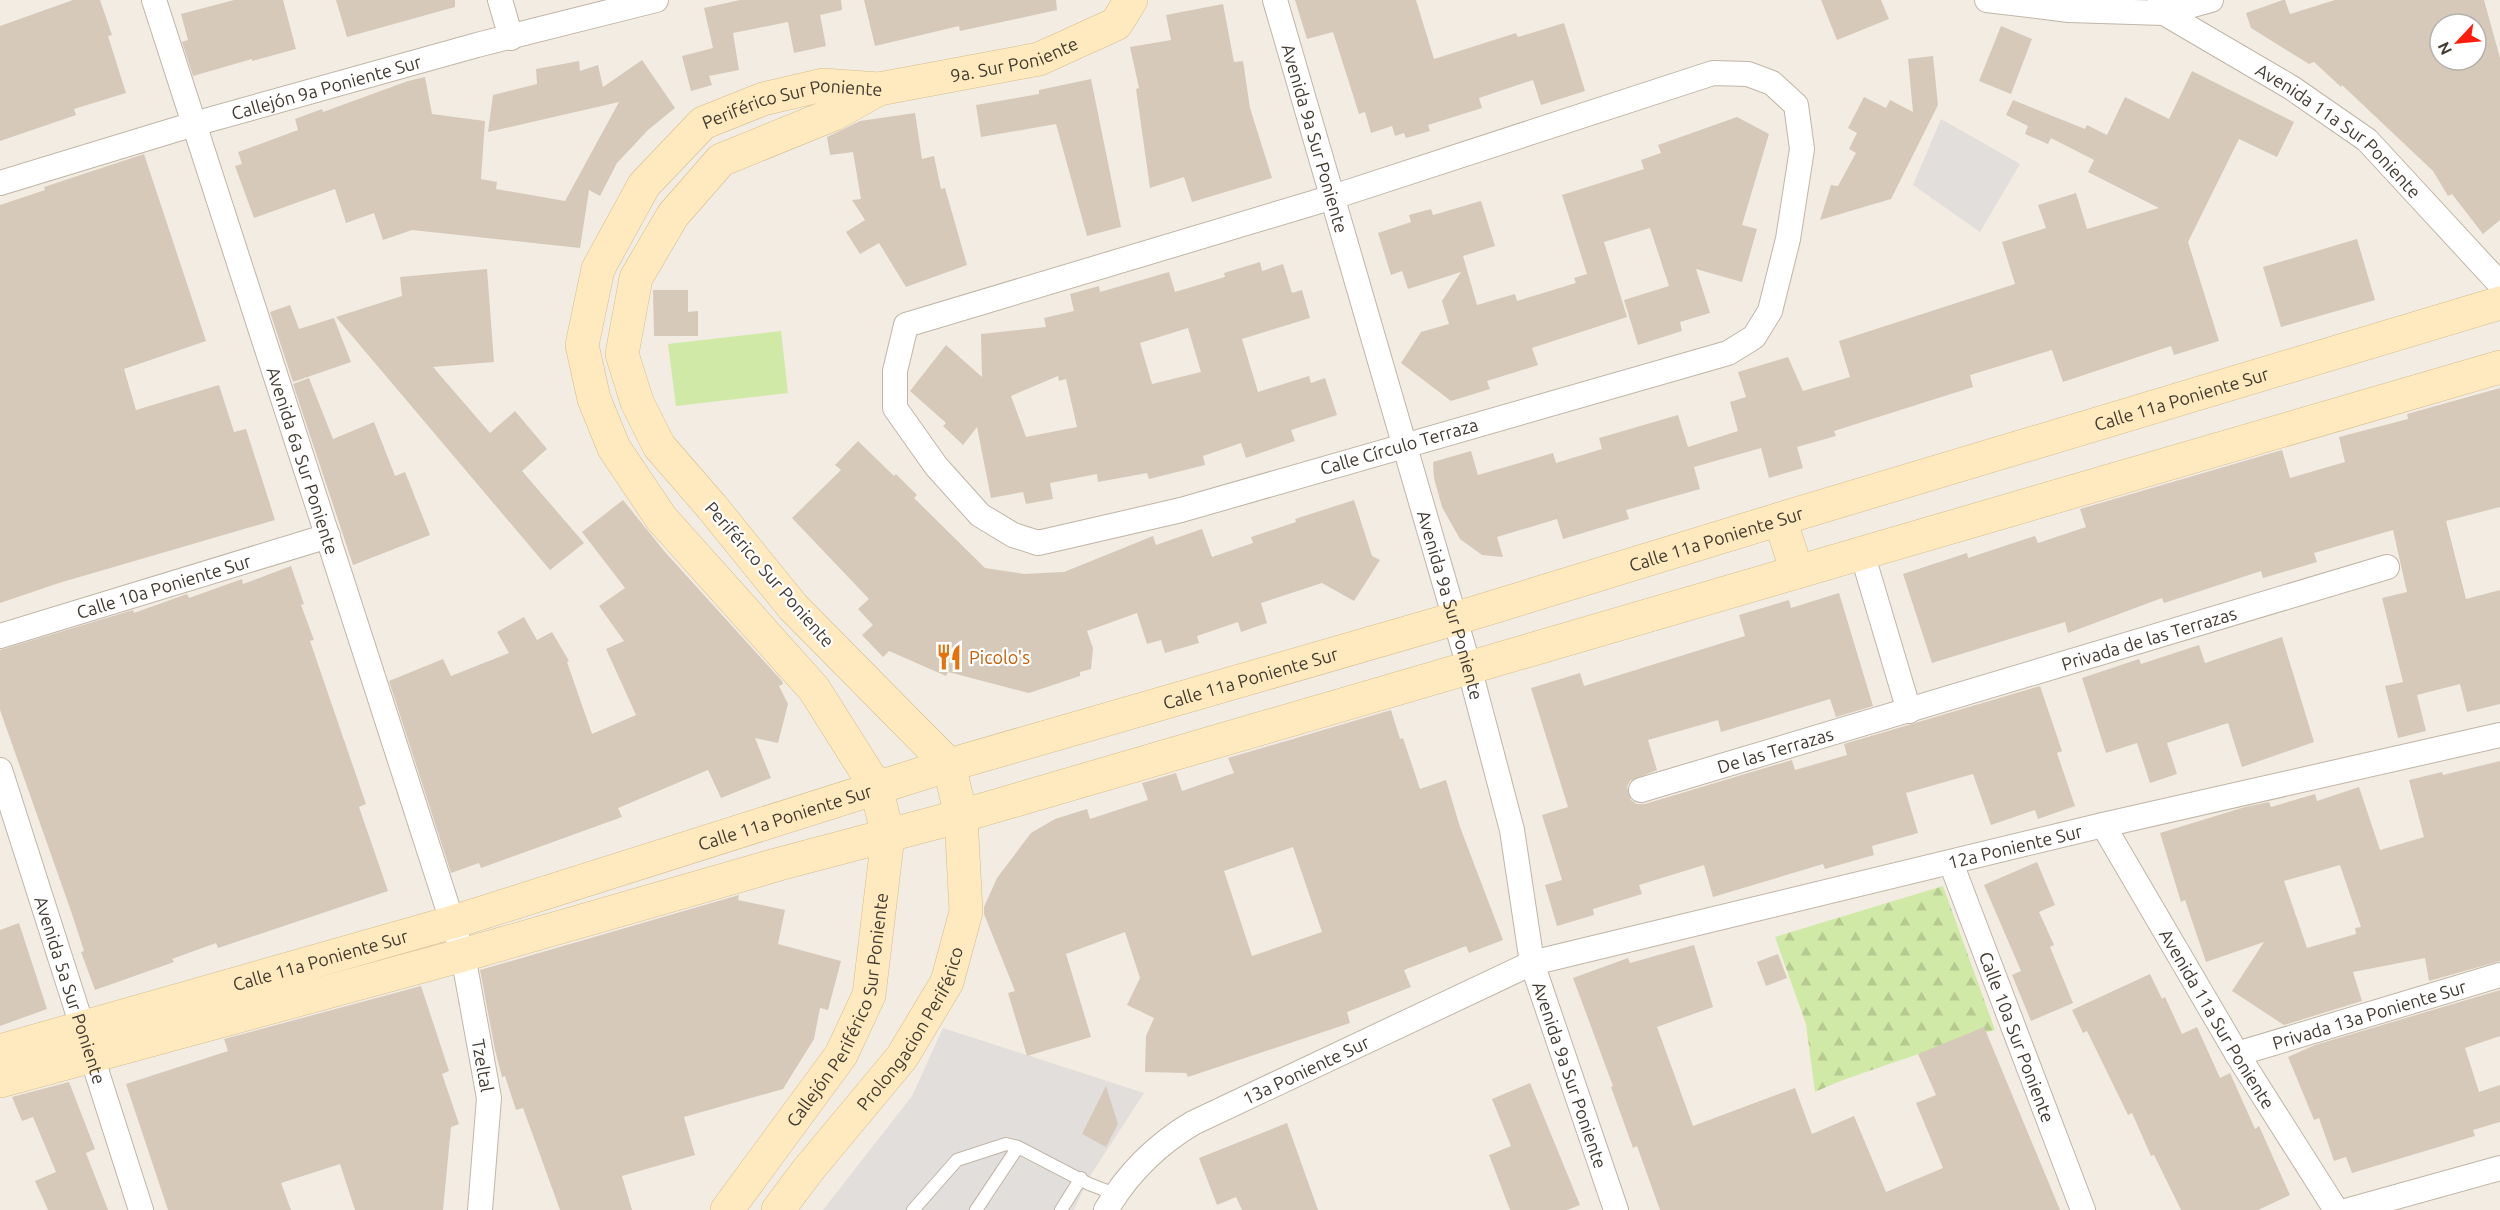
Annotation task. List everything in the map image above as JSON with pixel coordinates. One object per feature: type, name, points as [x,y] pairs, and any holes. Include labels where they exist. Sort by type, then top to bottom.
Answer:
[{"type":"main road","name":"9a. Sur Poniente","points":[[879,89],[1039,59],[1116,24],[1131,0]]},
{"type":"main road","name":"Periférico Sur Poniente","points":[[876,787],[814,689],[661,518],[614,448],[594,399],[582,345],[598,269],[644,185],[703,123],[763,99],[823,85],[879,89]]},
{"type":"main road","name":"Periférico Sur Poniente","points":[[879,89],[834,114],[721,160],[674,215],[636,278],[621,354],[637,402],[659,446],[793,607],[949,765]]},
{"type":"main road","name":"Calle 11a Poniente Sur","points":[[0,1081],[87,1042],[876,787],[1454,619],[2500,303]]},
{"type":"main road","name":"Calle 11a Poniente Sur","points":[[0,1051],[87,1042],[463,955],[783,863],[962,816],[2500,367]]},
{"type":"main road","points":[[1780,519],[1797,572]]},
{"type":"main road","points":[[949,765],[962,816]]},
{"type":"main road","name":"Callejón Periférico Sur Poniente","points":[[727,1210],[841,1055],[869,995],[888,836],[876,787]]},
{"type":"main road","name":"Prolongacion Periférico","points":[[778,1210],[808,1170],[902,1057],[947,982],[966,912],[962,816]]},
{"type":"street","name":"Avenida 6a Sur Poniente","points":[[154,0],[453,922]]},
{"type":"street","points":[[500,0],[511,38]]},
{"type":"street","name":"Callejón 9a Poniente Sur","points":[[0,183],[194,124],[477,45],[656,0]]},
{"type":"street","name":"Avenida 9a Sur Poniente","points":[[1275,0],[1469,667],[1512,830],[1532,963],[1616,1210]]},
{"type":"street","points":[[1987,0],[2069,10],[2162,7],[2211,0]]},
{"type":"street","name":"Avenida 11a Sur Poniente","points":[[2162,7],[2292,88],[2367,140],[2500,284]]},
{"type":"street","name":"Calle Círculo Terraza","points":[[1713,73],[1748,74],[1773,83],[1796,105],[1802,149],[1788,239],[1770,311],[1754,337],[1728,353],[1404,444],[1181,510],[1038,543],[1013,535],[980,515],[936,466],[895,408],[895,371],[906,325],[1333,197],[1713,73]]},
{"type":"street","name":"Calle 10a Poniente Sur","points":[[0,636],[328,536]]},
{"type":"street","points":[[1862,553],[1910,711]]},
{"type":"street","name":"Privada de las Terrazas","points":[[1910,711],[2387,567]]},
{"type":"street","name":"De las Terrazas","points":[[1641,790],[1910,711]]},
{"type":"street","name":"12a Poniente Sur","points":[[1532,963],[2103,825],[2500,735]]},
{"type":"street","name":"Avenida 5a Sur Poniente","points":[[0,770],[141,1210]]},
{"type":"street","name":"Avenida 11a Sur Poniente","points":[[2103,825],[2237,1054],[2336,1210]]},
{"type":"street","name":"Calle 10a Sur Poniente","points":[[1951,863],[2083,1210]]},
{"type":"street","name":"Tzeltal","points":[[453,922],[463,955],[489,1098],[480,1210]]},
{"type":"street","name":"13a Poniente Sur","points":[[1110,1202],[1144,1159],[1167,1139],[1193,1123],[1532,963]]},
{"type":"street","name":"Privada 13a Poniente Sur","points":[[2237,1054],[2500,975]]},
{"type":"street","points":[[2349,1210],[2500,1168]]},
{"type":"lane","points":[[913,1210],[957,1160],[1006,1144],[1018,1147],[1081,1178],[1110,1202]]},
{"type":"lane","points":[[976,1210],[1018,1147]]},
{"type":"lane","points":[[1061,1210],[1081,1178]]},
{"type":"green space","points":[[781,331],[788,393],[676,406],[668,344]]},
{"type":"green space","points":[[1943,886],[1995,1030],[1961,1039],[1815,1092],[1806,1024],[1775,937]]},
{"type":"shaded area","points":[[1941,119],[2020,164],[1980,232],[1913,185]]},
{"type":"shaded area","points":[[943,1028],[1144,1093],[1088,1179],[1074,1210],[823,1210],[912,1096]]},
{"type":"building","points":[[73,0],[100,0],[112,35],[108,36],[126,93],[74,109],[76,115],[0,141],[0,26]]},
{"type":"building","points":[[234,0],[283,0],[296,49],[193,76],[182,42],[188,40],[181,14]]},
{"type":"building","points":[[336,0],[455,0],[455,7],[347,37]]},
{"type":"building","points":[[740,0],[841,0],[842,10],[820,15],[826,46],[794,53],[788,22],[733,33],[739,70],[709,76],[712,85],[691,91],[682,56],[713,48],[704,8]]},
{"type":"building","points":[[864,0],[1056,0],[1057,10],[960,31],[959,26],[875,46]]},
{"type":"building","points":[[1295,0],[1416,0],[1434,59],[1516,33],[1518,37],[1564,23],[1585,91],[1541,105],[1533,80],[1479,98],[1482,108],[1428,125],[1430,131],[1406,138],[1404,133],[1395,136],[1392,126],[1371,133],[1365,112],[1359,114],[1333,32],[1307,39]]},
{"type":"building","points":[[1821,0],[1881,0],[1889,19],[1837,40]]},
{"type":"building","points":[[2283,0],[2290,14],[2335,0],[2484,0],[2487,12],[2428,12],[2428,72],[2488,72],[2488,14],[2500,58],[2500,220],[2483,234],[2452,194],[2448,196],[2433,171],[2342,85],[2341,87],[2314,62],[2309,64],[2251,28],[2246,13]]},
{"type":"building","points":[[1223,4],[1234,62],[1243,61],[1250,108],[1272,178],[1192,202],[1184,177],[1150,188],[1136,89],[1139,88],[1130,47],[1171,40],[1166,15]]},
{"type":"building","points":[[2001,26],[2032,39],[2011,94],[1979,81]]},
{"type":"building","points":[[1933,56],[1938,105],[1891,199],[1820,220],[1831,185],[1838,186],[1856,153],[1849,149],[1857,133],[1848,128],[1864,97],[1886,108],[1890,100],[1913,112],[1908,59]]},
{"type":"building","points":[[642,60],[675,108],[648,130],[617,163],[600,196],[589,190],[580,248],[412,230],[383,240],[374,213],[346,223],[335,189],[254,218],[235,166],[242,164],[238,152],[298,130],[295,119],[322,109],[323,112],[425,77],[432,114],[485,121],[481,179],[497,182],[496,189],[565,201],[619,102],[488,132],[493,95],[537,84],[536,69],[579,61],[580,71],[598,65],[603,87]]},
{"type":"building","points":[[2192,71],[2294,122],[2277,157],[2239,139],[2188,242],[2219,341],[2174,355],[2171,346],[2063,382],[2052,350],[1970,375],[1973,387],[1834,431],[1836,436],[1797,447],[1803,468],[1769,478],[1761,448],[1694,467],[1700,489],[1626,510],[1629,519],[1563,539],[1557,519],[1497,537],[1503,557],[1482,555],[1460,539],[1442,507],[1434,478],[1433,462],[1471,451],[1478,475],[1553,453],[1556,463],[1602,449],[1599,438],[1678,415],[1688,447],[1738,431],[1730,402],[1746,397],[1738,372],[1788,357],[1803,391],[1850,377],[1839,341],[2015,284],[2002,242],[2046,228],[2038,205],[2076,193],[2087,229],[2159,208],[2088,172],[2094,160],[2051,138],[2048,144],[2025,134],[2028,126],[2006,115],[2013,100],[2085,129],[2087,125],[2107,135],[2125,97],[2169,119]]},
{"type":"building","points":[[1091,79],[1121,227],[1087,236],[1056,124],[981,137],[976,105],[1039,94],[1039,90]]},
{"type":"building","points":[[915,113],[922,159],[934,156],[941,189],[945,188],[967,265],[906,287],[879,243],[860,254],[846,232],[865,220],[852,200],[861,199],[853,152],[830,155],[827,137],[860,121]]},
{"type":"building","points":[[1737,117],[1769,134],[1742,225],[1757,229],[1742,282],[1696,269],[1710,313],[1680,322],[1682,331],[1638,345],[1624,300],[1669,286],[1650,228],[1604,242],[1627,317],[1532,348],[1538,365],[1487,381],[1490,389],[1451,401],[1401,363],[1421,332],[1449,324],[1442,301],[1461,272],[1408,289],[1402,271],[1391,275],[1378,233],[1411,222],[1409,215],[1431,209],[1433,215],[1481,201],[1495,246],[1463,256],[1477,305],[1515,294],[1517,301],[1576,283],[1574,278],[1587,274],[1562,195],[1644,169],[1641,160],[1661,153],[1658,145]]},
{"type":"building","points":[[144,154],[206,341],[124,369],[136,410],[219,385],[234,432],[246,429],[275,520],[59,583],[0,603],[0,205],[45,190],[44,187]]},
{"type":"building","points":[[2357,239],[2375,300],[2281,327],[2263,267]]},
{"type":"building","points":[[1260,262],[1262,271],[1283,264],[1292,293],[1302,290],[1310,318],[1242,339],[1258,392],[1309,376],[1311,383],[1325,378],[1337,415],[1291,430],[1295,441],[1246,458],[1241,443],[1203,456],[1205,465],[1149,479],[1147,473],[1098,482],[1097,474],[1050,483],[1053,499],[1026,504],[1023,492],[991,498],[977,427],[963,445],[943,426],[946,423],[910,391],[946,345],[982,377],[981,334],[1046,327],[1044,318],[1074,311],[1070,294],[1099,286],[1100,292],[1169,272],[1175,292],[1225,277],[1224,273]],"holes":[[[1188,328],[1201,372],[1152,384],[1140,343]],[[1058,376],[1059,381],[1066,379],[1077,427],[1026,437],[1011,396]]]},
{"type":"building","points":[[487,269],[494,362],[433,367],[490,433],[515,411],[547,449],[522,471],[584,543],[550,570],[336,317],[402,296],[400,277]]},
{"type":"building","points":[[653,290],[688,290],[688,312],[698,311],[698,336],[654,336]]},
{"type":"building","points":[[290,305],[299,329],[334,318],[351,362],[293,382],[270,312]]},
{"type":"building","points":[[309,378],[333,439],[374,422],[395,476],[405,472],[430,535],[353,565],[293,384]]},
{"type":"building","points":[[2500,388],[2500,507],[2446,521],[2466,599],[2500,590],[2500,704],[2467,712],[2460,684],[2417,695],[2426,731],[2398,738],[2385,686],[2403,682],[2382,598],[2407,592],[2393,530],[2314,553],[2317,562],[2263,578],[2261,571],[2164,603],[2162,598],[2068,633],[2065,622],[1932,663],[1903,574],[1967,553],[1968,558],[2035,536],[2038,543],[2086,527],[2080,509],[2282,450],[2290,478],[2345,462],[2339,437],[2408,419],[2407,414]]},
{"type":"building","points":[[858,441],[917,495],[914,498],[985,568],[1024,574],[1064,572],[1153,536],[1156,545],[1202,529],[1212,557],[1253,543],[1251,537],[1296,522],[1295,519],[1354,500],[1372,556],[1380,560],[1354,601],[1322,583],[1261,603],[1267,623],[1241,632],[1238,622],[1197,636],[1199,643],[1165,653],[1161,640],[1147,644],[1137,613],[1087,631],[1093,648],[1091,669],[1080,672],[1080,676],[1029,693],[948,672],[946,676],[889,651],[883,657],[862,635],[873,625],[858,609],[869,599],[792,518],[841,470],[835,465]]},
{"type":"building","points":[[623,500],[665,552],[782,681],[783,684],[779,686],[788,704],[778,743],[755,738],[771,778],[721,798],[708,770],[618,808],[622,817],[481,868],[479,863],[451,873],[389,681],[443,659],[451,676],[509,653],[497,632],[524,617],[537,640],[552,632],[569,661],[567,662],[592,734],[636,715],[606,649],[624,641],[599,606],[625,588],[582,532]]},
{"type":"building","points":[[291,566],[304,604],[301,605],[314,640],[310,641],[366,804],[359,807],[388,891],[218,948],[216,943],[172,959],[174,962],[95,990],[81,952],[84,951],[72,914],[0,710],[0,650],[133,610],[134,613],[187,594],[189,598],[242,579],[243,584]]},
{"type":"building","points":[[1839,593],[1873,706],[1836,717],[1830,699],[1721,732],[1718,720],[1648,740],[1657,770],[1630,781],[1627,787],[1631,800],[1637,804],[1645,804],[1792,760],[1795,770],[1847,755],[1844,744],[2040,686],[2062,751],[2057,753],[2075,806],[2038,819],[2035,810],[1991,825],[1973,774],[1906,793],[1918,833],[1872,846],[1874,855],[1825,869],[1823,864],[1713,897],[1704,865],[1639,885],[1642,894],[1593,909],[1594,915],[1557,926],[1545,885],[1562,880],[1542,815],[1568,807],[1531,688],[1580,673],[1584,686],[1745,636],[1739,615],[1789,600],[1791,608]]},
{"type":"building","points":[[2282,637],[2314,742],[2242,767],[2228,723],[2167,743],[2177,774],[2150,783],[2137,743],[2106,753],[2082,678],[2139,659],[2141,664],[2199,645],[2205,663]]},
{"type":"building","points":[[1391,710],[1420,789],[1446,780],[1460,827],[1503,940],[1469,953],[1466,946],[1404,970],[1411,987],[1347,1012],[1350,1023],[1188,1077],[1186,1073],[1145,1072],[1146,1036],[1154,1018],[1127,1005],[1140,978],[1125,932],[1066,954],[1091,1037],[1027,1056],[1008,993],[1015,991],[984,914],[984,907],[997,878],[1031,833],[1055,819],[1087,809],[1090,819],[1148,800],[1142,783],[1176,773],[1182,791],[1234,773],[1228,758]],"holes":[[[1293,847],[1322,932],[1252,956],[1224,871]]]},
{"type":"building","points":[[2500,761],[2500,961],[2429,981],[2425,958],[2353,972],[2362,1001],[2284,1025],[2232,991],[2264,942],[2206,962],[2185,900],[2181,902],[2160,833],[2245,807],[2269,802],[2271,807],[2315,794],[2317,801],[2359,787],[2380,850],[2424,837],[2409,780],[2442,772],[2443,775]],"holes":[[[2340,865],[2361,927],[2355,928],[2356,934],[2307,948],[2284,881]]]},
{"type":"building","points":[[2037,862],[2055,905],[2039,912],[2054,945],[2050,947],[2073,1003],[2031,1021],[2012,975],[2021,971],[1984,885]]},
{"type":"building","points":[[739,895],[738,900],[785,910],[778,944],[841,961],[828,1010],[820,1008],[814,1039],[783,1089],[684,1117],[695,1155],[622,1176],[632,1210],[560,1210],[523,1108],[516,1110],[505,1076],[502,1077],[480,970]]},
{"type":"building","points":[[19,923],[47,1009],[0,1026],[0,930]]},
{"type":"building","points":[[1694,945],[1713,1007],[1657,1027],[1693,1126],[1795,1088],[1812,1134],[1854,1116],[1886,1192],[1943,1168],[1916,1103],[1936,1095],[1918,1054],[1984,1027],[2060,1210],[1660,1210],[1637,1146],[1633,1148],[1573,978],[1628,958],[1630,963]]},
{"type":"building","points":[[1778,954],[1787,978],[1766,986],[1757,962]]},
{"type":"building","points":[[2150,974],[2162,999],[2165,997],[2182,1034],[2197,1027],[2220,1078],[2230,1073],[2255,1129],[2259,1126],[2290,1195],[2258,1210],[2181,1210],[2154,1155],[2151,1156],[2132,1113],[2128,1115],[2087,1031],[2083,1033],[2072,1010]]},
{"type":"building","points":[[421,986],[449,1071],[442,1074],[459,1124],[451,1127],[443,1210],[355,1210],[340,1164],[281,1183],[291,1210],[168,1210],[126,1084],[228,1051],[224,1039]]},
{"type":"building","points":[[2500,990],[2500,1036],[2465,1048],[2479,1092],[2500,1085],[2500,1122],[2473,1130],[2475,1136],[2352,1173],[2346,1157],[2334,1161],[2319,1118],[2314,1120],[2288,1057],[2315,1045]]},
{"type":"building","points":[[69,1082],[95,1149],[86,1153],[108,1210],[48,1210],[35,1181],[56,1172],[33,1117],[22,1121],[12,1097]]},
{"type":"building","points":[[1530,1083],[1580,1205],[1567,1210],[1510,1210],[1489,1155],[1511,1146],[1492,1099]]},
{"type":"building","points":[[1106,1086],[1118,1124],[1106,1147],[1082,1134]]},
{"type":"building","points":[[1287,1123],[1318,1210],[1242,1210],[1236,1197],[1217,1205],[1199,1158]]},
{"type":"place","name":"Picolo's","points":[[949,657]]}]
